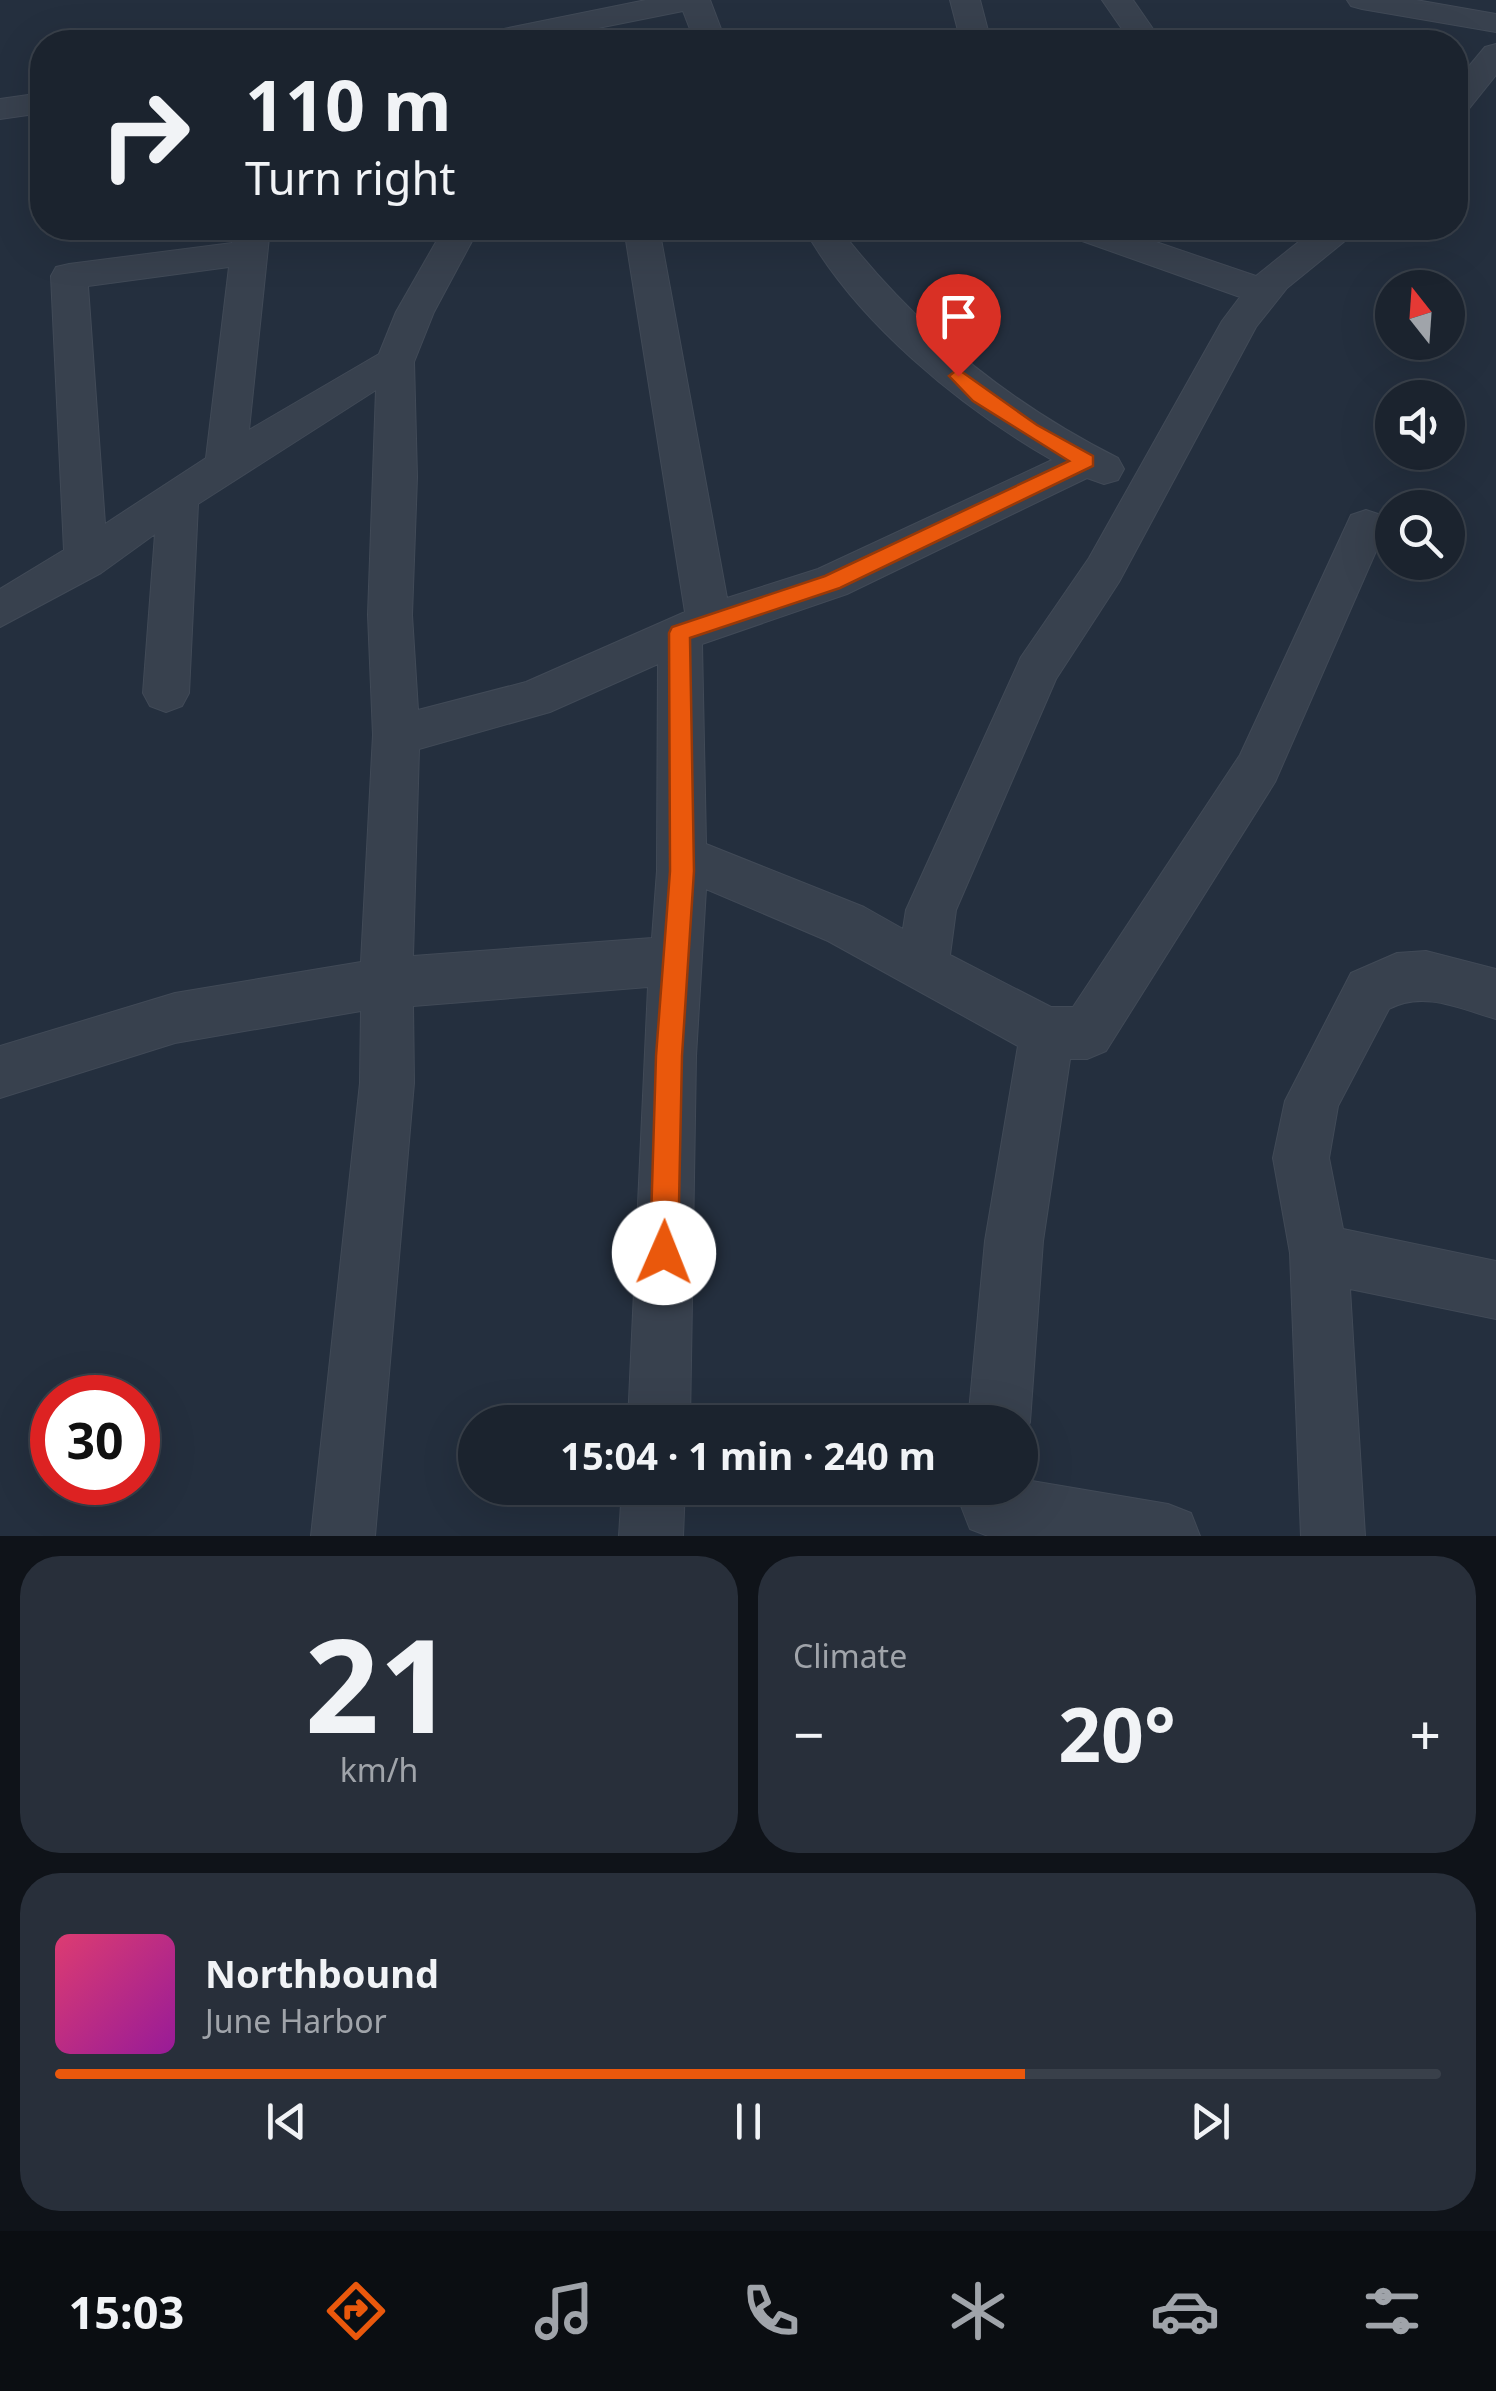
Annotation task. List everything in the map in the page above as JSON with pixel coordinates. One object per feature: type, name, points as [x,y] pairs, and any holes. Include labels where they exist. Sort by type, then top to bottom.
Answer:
[{"type":"street","points":[[535,30],[621,20],[693,0],[705,30]]},
{"type":"street","points":[[965,0],[973,30]]},
{"type":"street","points":[[1117,0],[1138,30]]},
{"type":"street","points":[[1362,0],[1496,23]]},
{"type":"street","points":[[1468,88],[1496,54]]},
{"type":"street","points":[[0,109],[30,105]]},
{"type":"street","points":[[86,561],[69,276],[251,240],[225,466]]},
{"type":"street","points":[[343,1536],[387,1082],[387,908],[396,735],[390,615],[396,477],[395,362],[415,312],[454,240]]},
{"type":"street","points":[[643,240],[694,627],[669,1056],[659,1405]]},
{"type":"street","points":[[831,240],[866,284],[980,396],[1055,446],[1148,490]]},
{"type":"street","points":[[1115,240],[1264,292]]},
{"type":"street","points":[[922,967],[932,910],[1036,670],[1104,570],[1241,321],[1310,240]]},
{"type":"street","points":[[0,610],[86,561],[225,466],[348,387],[395,362]]},
{"type":"street","points":[[396,735],[534,699],[694,627],[832,582],[1086,461]]},
{"type":"street","points":[[166,692],[178,498]]},
{"type":"street","points":[[682,856],[846,924],[1048,1033],[1087,1033],[1258,768],[1366,526]]},
{"type":"street","points":[[0,1072],[171,1019],[387,982],[676,961]]},
{"type":"street","points":[[1333,1536],[1319,1254],[1301,1158],[1312,1101],[1370,991],[1397,977],[1426,975],[1496,994]]},
{"type":"street","points":[[1001,1405],[1014,1241],[1048,1033]]},
{"type":"street","points":[[1319,1254],[1496,1290]]},
{"type":"street","points":[[651,1536],[653,1505]]},
{"type":"street","points":[[993,1510],[1168,1536]]},
{"type":"route","points":[[664,1253],[669,1056],[682,871],[680,633],[832,582],[1086,461],[1030,430],[958,376]]}]
